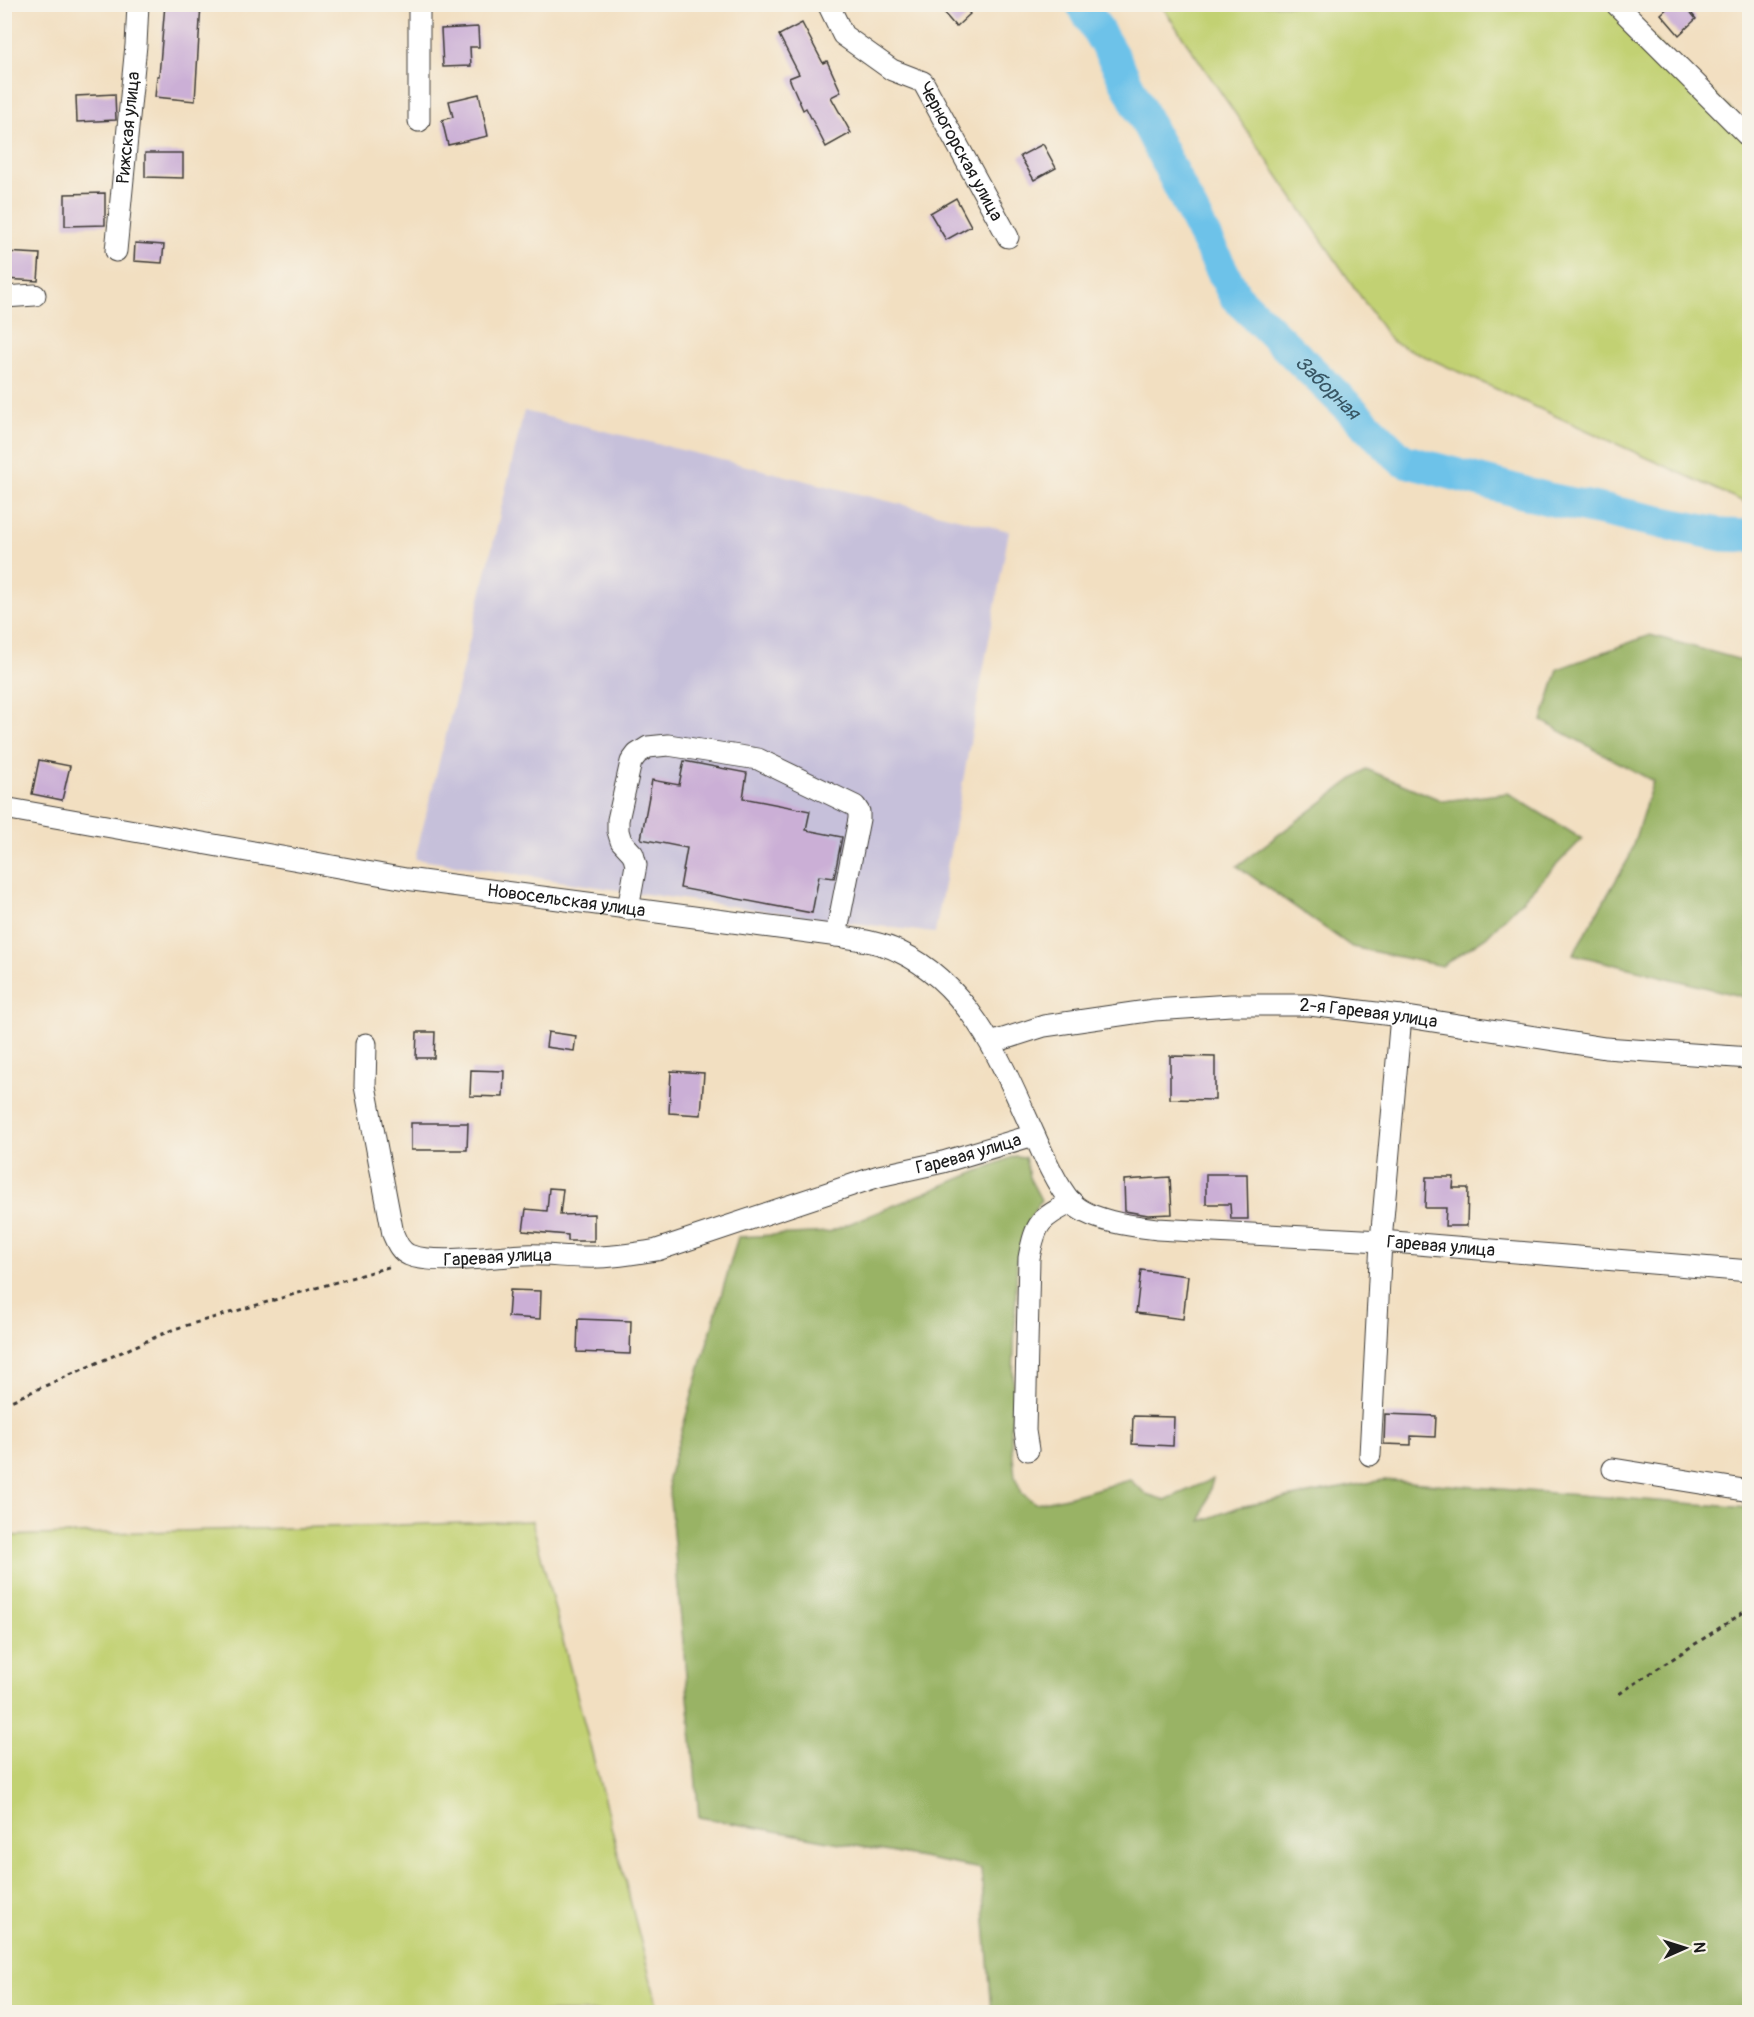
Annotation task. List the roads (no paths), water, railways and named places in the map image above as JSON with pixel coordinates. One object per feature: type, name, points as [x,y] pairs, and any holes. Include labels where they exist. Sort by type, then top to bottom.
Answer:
[{"type":"street","name":"Рижская улица","points":[[116,251],[138,4]]},
{"type":"street","points":[[419,4],[419,121]]},
{"type":"street","name":"Черногорская улица","points":[[828,4],[843,35],[891,70],[923,82],[1008,237]]},
{"type":"street","points":[[1616,4],[1749,138]]},
{"type":"street","points":[[4,297],[35,295]]},
{"type":"street","points":[[628,909],[636,865],[633,854],[621,841],[618,831],[627,777],[631,762],[637,754],[648,747],[668,744],[758,759],[855,806],[859,812],[859,819],[836,936]]},
{"type":"street","name":"Новосельская улица","points":[[4,807],[406,879],[858,939],[896,950],[916,961],[959,998],[991,1043],[1034,1135]]},
{"type":"street","name":"2-я Гаревая улица","points":[[991,1043],[1044,1026],[1154,1010],[1231,1005],[1310,1005],[1401,1016],[1605,1048],[1749,1058]]},
{"type":"street","points":[[1370,1455],[1381,1241],[1401,1016]]},
{"type":"street","name":"Гаревая улица","points":[[366,1044],[365,1086],[393,1234],[399,1248],[407,1255],[420,1258],[465,1259],[528,1255],[627,1256],[657,1250],[879,1176],[943,1162],[1034,1135],[1048,1164],[1072,1202],[1086,1212],[1128,1225],[1157,1229],[1381,1241],[1749,1271]]},
{"type":"street","points":[[1028,1450],[1024,1431],[1029,1258],[1038,1224],[1047,1215],[1072,1202]]},
{"type":"street","points":[[1613,1469],[1749,1491]]},
{"type":"waterway","name":"Заборная","points":[[1082,4],[1116,62],[1235,296],[1402,460],[1548,499],[1723,535],[1750,536]]}]
